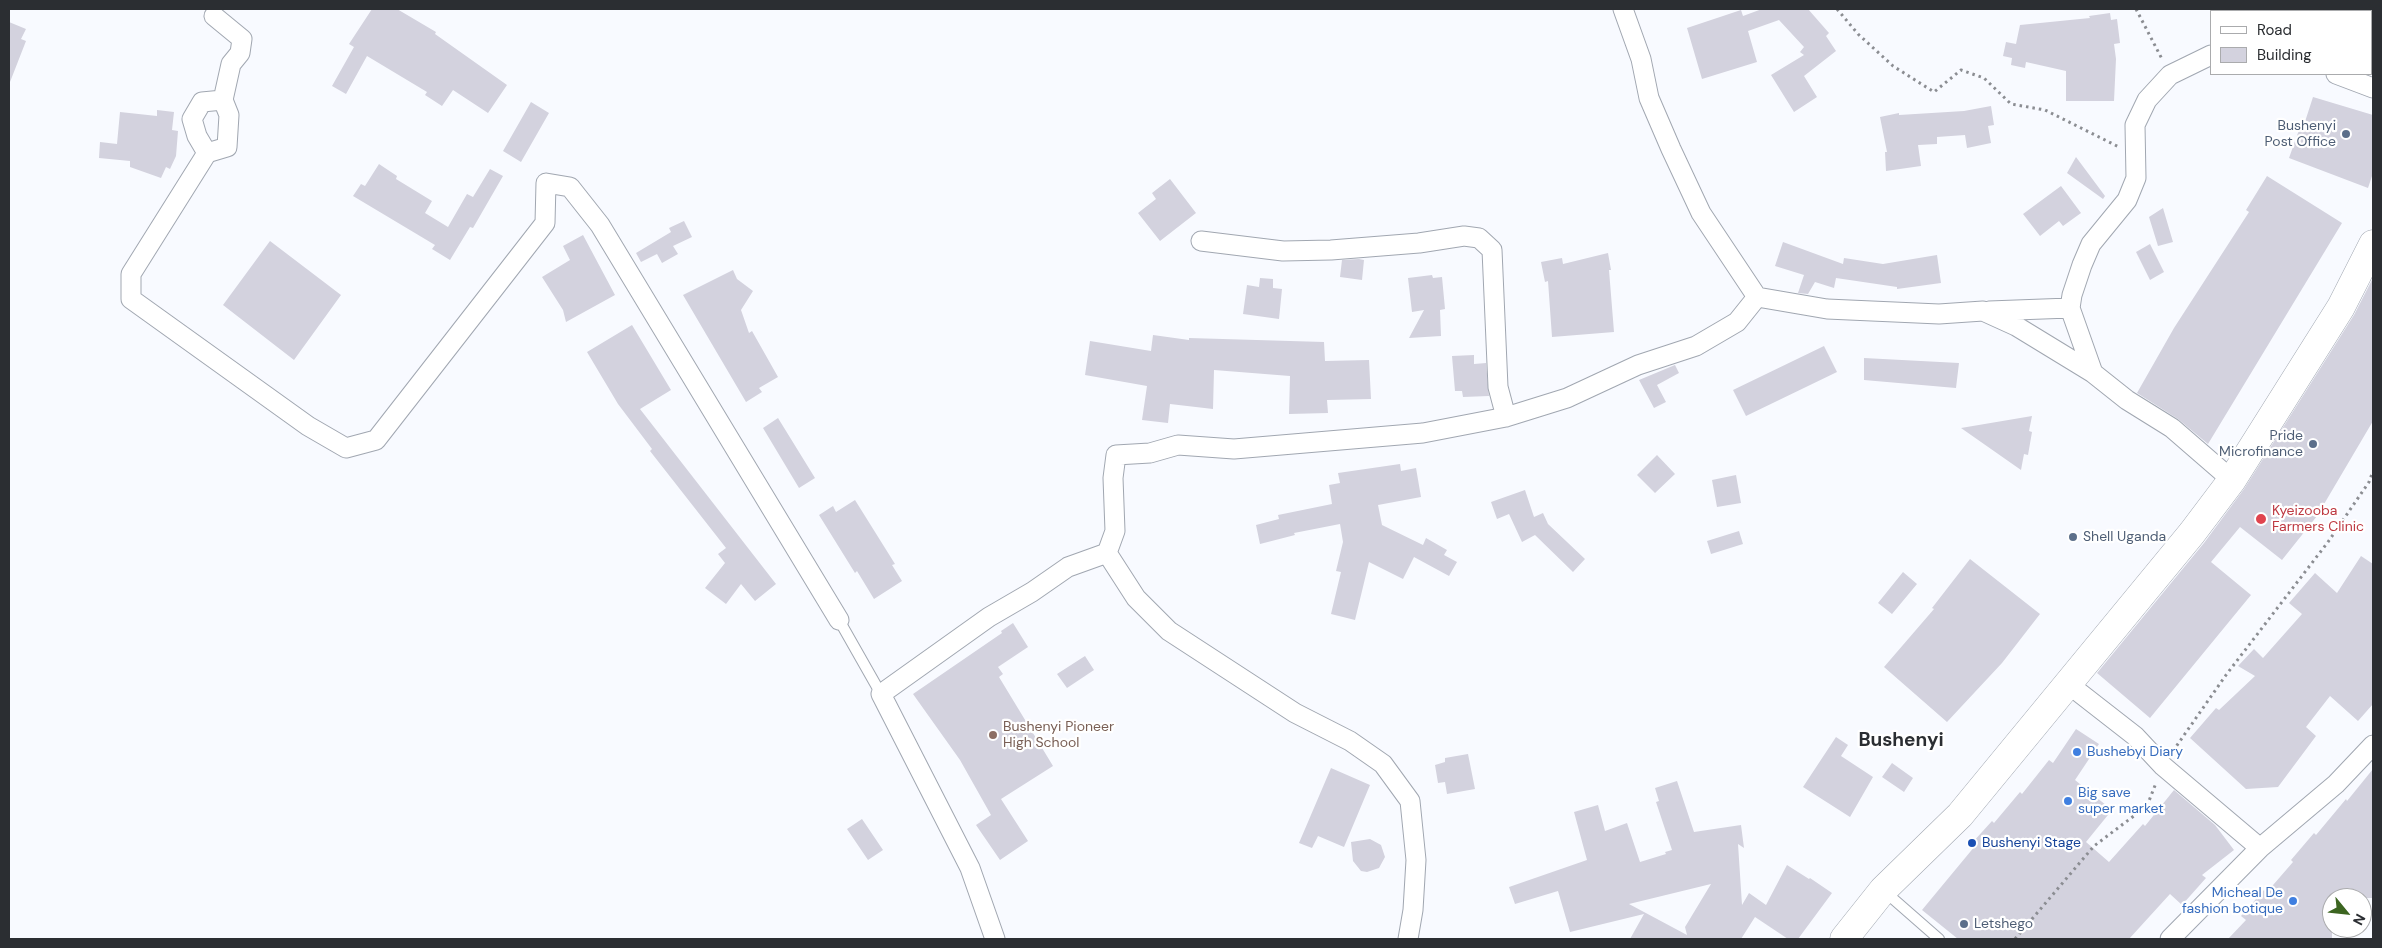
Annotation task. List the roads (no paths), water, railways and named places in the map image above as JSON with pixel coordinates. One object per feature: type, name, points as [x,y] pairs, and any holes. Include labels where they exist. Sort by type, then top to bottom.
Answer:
[{"type":"main road","points":[[1844,939],[1883,890],[1960,815],[2192,533],[2232,480],[2341,307],[2373,244]]},
{"type":"street","points":[[1623,9],[1641,59],[1649,98],[1671,149],[1701,212],[1757,297],[1827,309],[1939,314],[2070,308]]},
{"type":"street","points":[[214,16],[242,39],[240,53],[232,64],[223,100],[229,115],[227,147],[207,153],[131,274],[131,298],[308,426],[346,448],[376,440],[546,223],[546,183],[570,187],[600,225],[839,620]]},
{"type":"street","points":[[2093,373],[2070,308],[2072,294],[2091,244],[2128,200],[2136,178],[2136,125],[2147,100],[2170,75],[2210,55]]},
{"type":"street","points":[[2339,75],[2373,88]]},
{"type":"street","points":[[207,153],[197,136],[192,119],[202,102],[223,100]]},
{"type":"street","points":[[1201,241],[1283,251],[1331,250],[1420,243],[1464,236],[1479,238],[1492,250],[1498,386],[1506,417]]},
{"type":"street","points":[[995,939],[970,868],[881,694],[989,617],[1068,567],[1107,553],[1115,532],[1113,478],[1116,455],[1150,453],[1178,445],[1234,449],[1422,433],[1506,417],[1567,398],[1638,366],[1696,346],[1737,322],[1757,297]]},
{"type":"street","points":[[1984,311],[2016,326],[2093,373],[2128,400],[2172,428],[2232,480]]},
{"type":"street","points":[[1107,553],[1136,598],[1168,631],[1295,713],[1350,741],[1382,764],[1410,801],[1416,860],[1413,910],[1408,939]]},
{"type":"street","points":[[2068,683],[2135,736],[2163,766],[2260,848]]},
{"type":"street","points":[[2176,937],[2260,848],[2336,784],[2373,745]]},
{"type":"lane","points":[[839,620],[881,694]]},
{"type":"lane","points":[[1883,890],[1939,939]]},
{"type":"place","name":"Bushenyi Post Office","points":[[2346,134]]},
{"type":"place","name":"Pride Microfinance","points":[[2313,444]]},
{"type":"place","name":"Kyeizooba Farmers Clinic","points":[[2261,519]]},
{"type":"place","name":"Shell Uganda","points":[[2073,537]]},
{"type":"place","name":"Bushenyi Pioneer High School","points":[[993,735]]},
{"type":"place","name":"Bushebyi Diary","points":[[2077,752]]},
{"type":"place","name":"Big save super market","points":[[2068,801]]},
{"type":"place","name":"Bushenyi Stage","points":[[1972,843]]},
{"type":"place","name":"Micheal De fashion botique","points":[[2293,901]]},
{"type":"place","name":"Letshego","points":[[1964,924]]},
{"type":"district","name":"Bushenyi","points":[[1901,741]]}]
